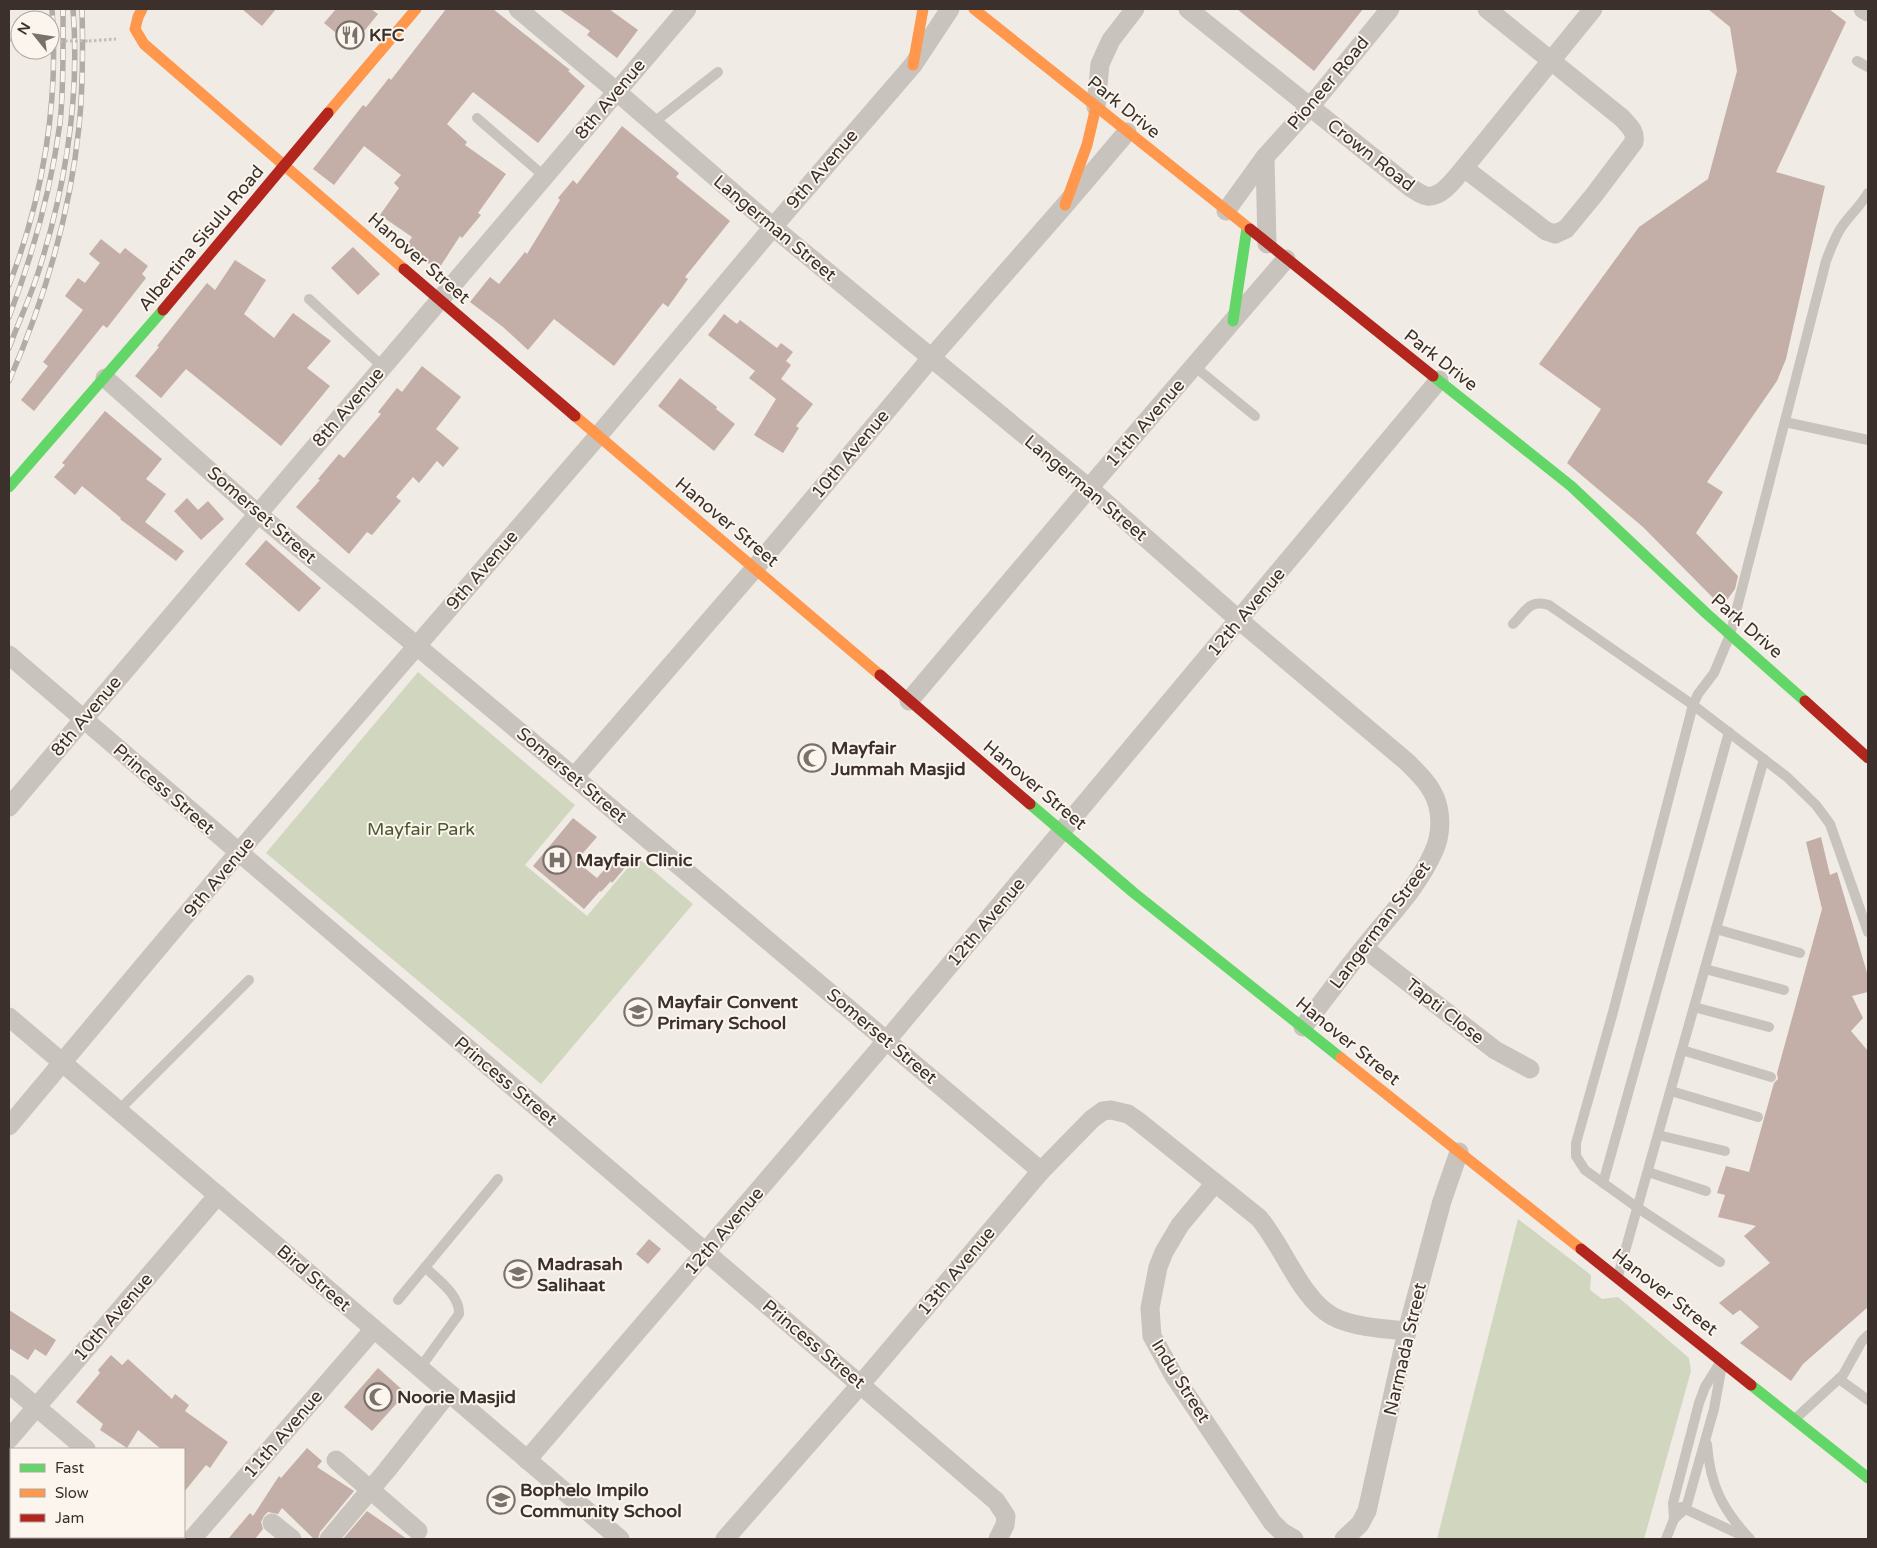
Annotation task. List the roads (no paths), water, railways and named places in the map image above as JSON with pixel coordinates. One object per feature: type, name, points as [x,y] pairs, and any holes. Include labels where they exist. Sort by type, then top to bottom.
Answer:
[{"type":"street","name":"Hanover Street","points":[[142,9],[135,23],[134,32],[139,40],[156,56],[909,701],[1204,950],[1618,1277],[1868,1478]]},
{"type":"street","name":"Albertina Sisulu Road","points":[[9,487],[105,378],[416,9]]},
{"type":"street","name":"Langerman Street","points":[[518,9],[773,227],[1089,488],[1238,620],[1407,762],[1427,782],[1434,794],[1439,813],[1438,842],[1433,854],[1401,903],[1303,1027]]},
{"type":"street","name":"8th Avenue","points":[[9,806],[687,9]]},
{"type":"street","points":[[913,65],[923,9]]},
{"type":"street","name":"9th Avenue","points":[[9,1126],[238,853],[598,436],[773,227],[913,65],[950,9]]},
{"type":"street","name":"Park Drive","points":[[974,9],[1570,486],[1617,528],[1683,593],[1839,730],[1868,758]]},
{"type":"street","points":[[1065,205],[1086,152],[1094,124],[1097,83],[1102,58],[1111,40],[1135,9]]},
{"type":"street","name":"Crown Road","points":[[1188,9],[1410,187],[1422,195],[1434,196],[1441,193],[1464,168],[1593,9]]},
{"type":"street","name":"Pioneer Road","points":[[1226,211],[1265,157],[1310,107],[1390,9]]},
{"type":"street","points":[[1863,9],[1868,12]]},
{"type":"street","points":[[1464,168],[1546,231],[1555,234],[1566,229],[1634,142],[1633,129],[1622,118],[1550,61],[1494,11]]},
{"type":"street","name":"10th Avenue","points":[[574,777],[755,568],[931,358],[1127,132]]},
{"type":"street","points":[[1265,157],[1267,244]]},
{"type":"street","points":[[1233,321],[1247,228]]},
{"type":"street","name":"11th Avenue","points":[[909,701],[1286,259]]},
{"type":"street","name":"Somerset Street","points":[[105,378],[257,513],[574,777],[1041,1171]]},
{"type":"street","name":"12th Avenue","points":[[527,1460],[887,1040],[1439,380]]},
{"type":"street","name":"Princess Street","points":[[9,655],[996,1501],[1006,1516],[1005,1525],[998,1539]]},
{"type":"street","name":"Tapti Close","points":[[1364,948],[1495,1050],[1530,1069]]},
{"type":"street","name":"Bird Street","points":[[9,1017],[620,1539]]},
{"type":"street","name":"13th Avenue","points":[[725,1539],[861,1384],[1041,1171],[1092,1119],[1103,1111],[1111,1110],[1128,1114],[1260,1218],[1308,1293],[1320,1307],[1333,1316],[1347,1321],[1377,1328],[1407,1331]]},
{"type":"street","name":"Narmada Street","points":[[1344,1539],[1360,1524],[1367,1511],[1407,1331],[1442,1201],[1459,1152]]},
{"type":"street","name":"Indu Street","points":[[1215,1183],[1180,1225],[1164,1252],[1158,1267],[1150,1308],[1152,1336],[1174,1376],[1272,1522],[1282,1532],[1294,1539]]},
{"type":"street","name":"10th Avenue","points":[[9,1439],[218,1195]]},
{"type":"street","name":"11th Avenue","points":[[190,1536],[374,1329]]},
{"type":"street","points":[[9,1384],[85,1448]]},
{"type":"street","points":[[329,1539],[448,1392]]},
{"type":"street","points":[[336,1460],[418,1530]]},
{"type":"street","points":[[272,1523],[292,1539]]},
{"type":"lane","points":[[1857,61],[1868,67]]},
{"type":"lane","points":[[653,123],[718,72]]},
{"type":"lane","points":[[477,118],[544,176]]},
{"type":"lane","points":[[1720,1262],[1638,1208],[1585,1170],[1576,1156],[1576,1143],[1613,1012],[1692,705],[1714,673],[1730,635],[1829,254],[1844,224],[1860,206],[1868,193]]},
{"type":"lane","points":[[309,299],[383,367]]},
{"type":"lane","points":[[1194,366],[1255,416]]},
{"type":"lane","points":[[1785,422],[1868,440]]},
{"type":"lane","points":[[1513,624],[1533,603],[1540,602],[1549,605],[1729,732],[1799,788],[1816,805],[1830,824],[1868,932]]},
{"type":"lane","points":[[1603,1183],[1729,732]]},
{"type":"lane","points":[[1618,1277],[1764,759]]},
{"type":"lane","points":[[1716,929],[1800,953]]},
{"type":"lane","points":[[1705,969],[1784,990]]},
{"type":"lane","points":[[118,1111],[248,980]]},
{"type":"lane","points":[[1694,1007],[1769,1027]]},
{"type":"lane","points":[[1682,1050],[1771,1077]]},
{"type":"lane","points":[[1670,1091],[1758,1117]]},
{"type":"lane","points":[[1658,1135],[1725,1150]]},
{"type":"lane","points":[[1648,1172],[1706,1191]]},
{"type":"lane","points":[[398,1300],[498,1179]]},
{"type":"lane","points":[[420,1368],[459,1314],[459,1305],[455,1298],[425,1267]]},
{"type":"lane","points":[[1795,1420],[1839,1379],[1862,1341],[1868,1335]]},
{"type":"lane","points":[[1674,1519],[1686,1508],[1714,1409],[1722,1360]]},
{"type":"lane","points":[[1666,1539],[1674,1519],[1673,1503],[1699,1403],[1705,1387],[1722,1360]]},
{"type":"lane","points":[[1839,1379],[1868,1400]]},
{"type":"lane","points":[[1706,1436],[1709,1464],[1720,1501],[1750,1539]]},
{"type":"lane","points":[[1673,1503],[1750,1539]]},
{"type":"railway","points":[[9,285],[31,218],[46,149],[53,79],[52,9]]},
{"type":"railway","points":[[9,317],[26,270],[52,173],[60,123],[62,94],[63,9]]},
{"type":"railway","points":[[9,348],[38,273],[48,241],[63,176],[72,109],[74,76],[75,42],[73,9]]},
{"type":"railway","points":[[9,381],[22,351],[54,257],[69,192],[79,127],[82,9]]},
{"type":"place","name":"KFC","points":[[350,35]]},
{"type":"place","name":"Mayfair Jummah Masjid","points":[[812,758]]},
{"type":"place","name":"Mayfair Clinic","points":[[557,860]]},
{"type":"place","name":"Mayfair Convent Primary School","points":[[638,1012]]},
{"type":"place","name":"Madrasah Salihaat","points":[[518,1274]]},
{"type":"place","name":"Noorie Masjid","points":[[378,1397]]},
{"type":"place","name":"Bophelo Impilo Community School","points":[[501,1500]]},
{"type":"park label","name":"Mayfair Park","points":[[421,829]]}]
